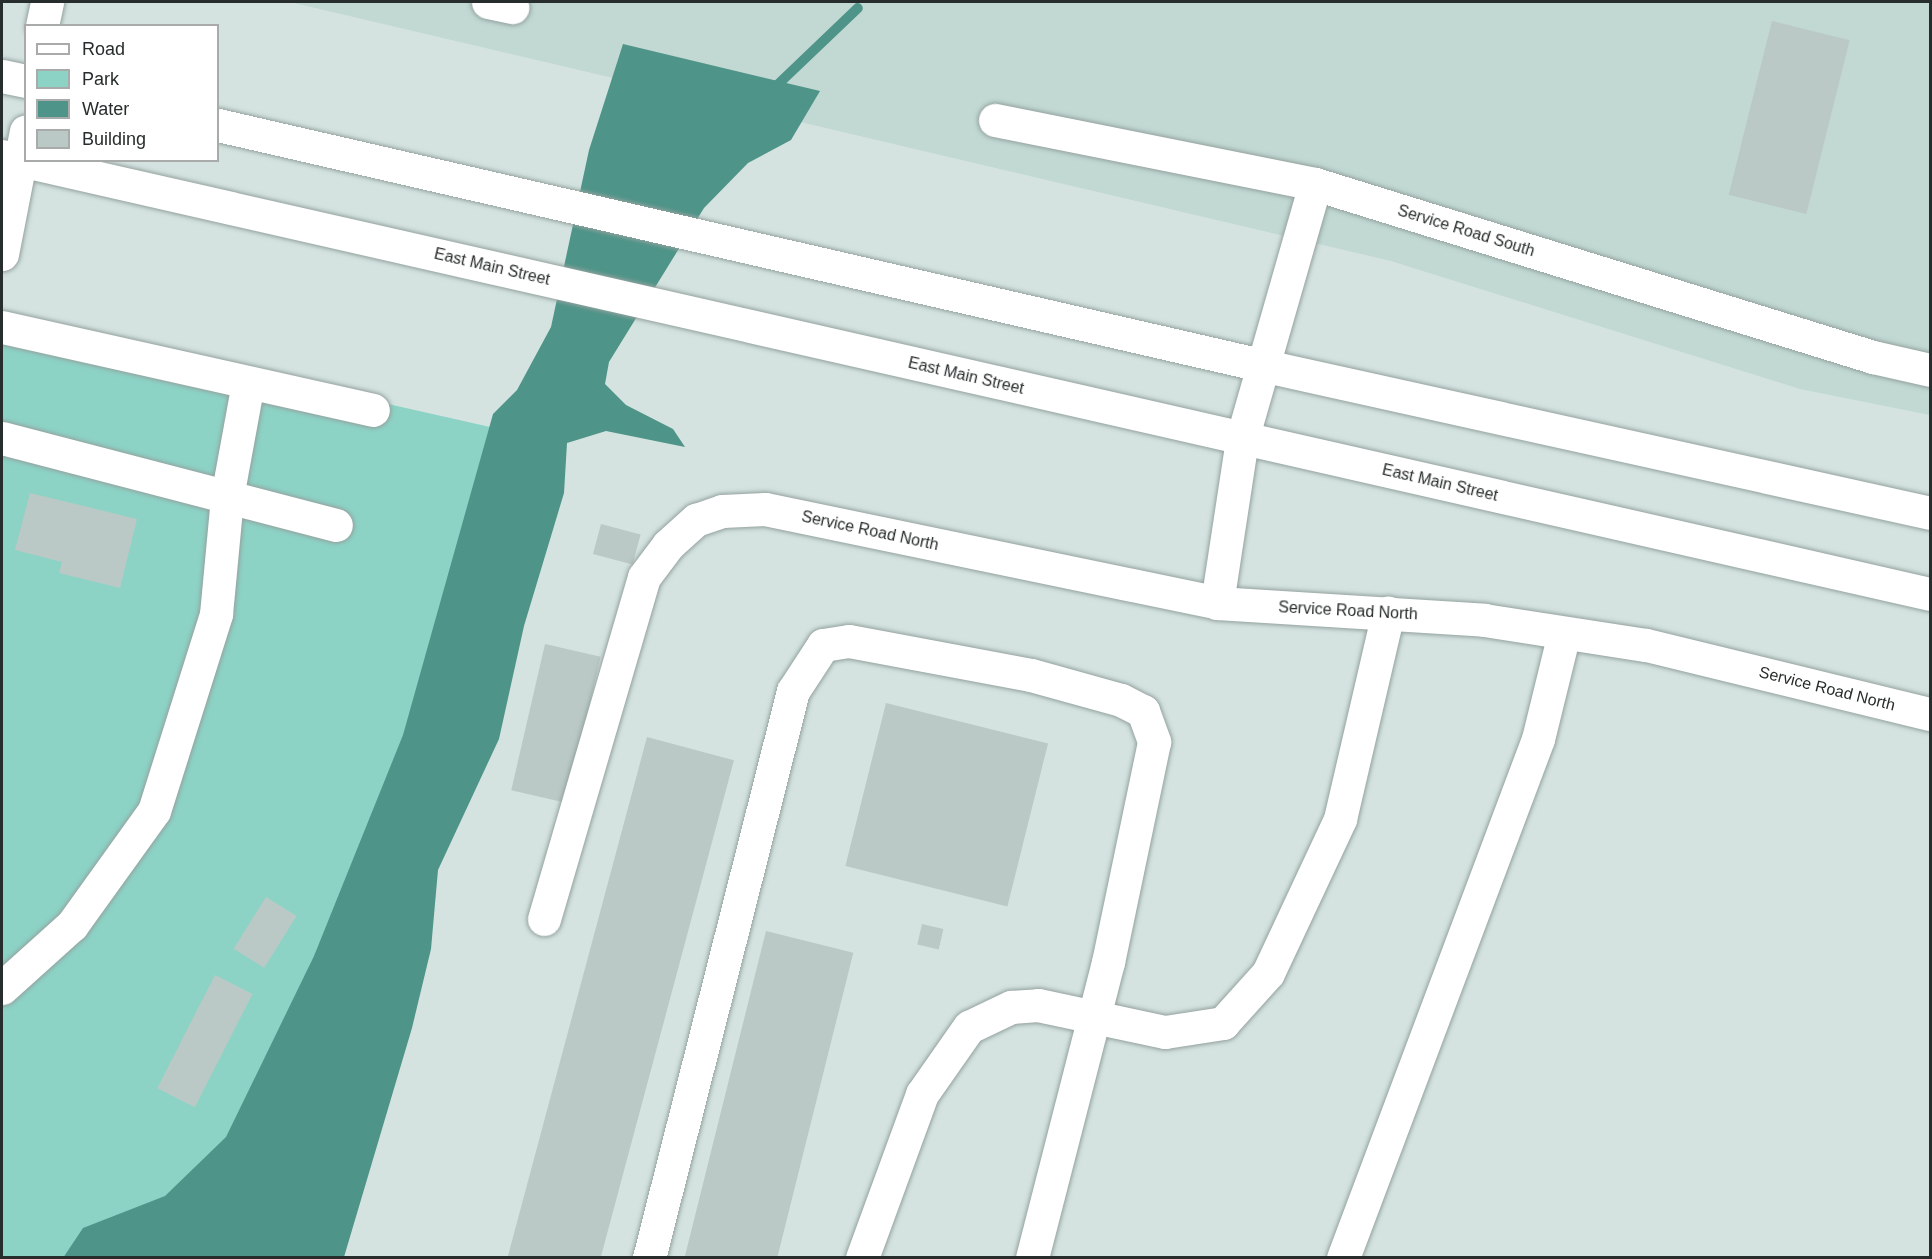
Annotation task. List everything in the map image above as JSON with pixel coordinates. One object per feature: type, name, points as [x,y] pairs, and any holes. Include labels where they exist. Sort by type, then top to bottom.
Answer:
[{"type":"main road","points":[[42,24],[47,2]]},
{"type":"main road","points":[[2,76],[24,81]]},
{"type":"main road","name":"Service Road South","points":[[995,120],[1315,184],[1873,357],[1930,370]]},
{"type":"main road","points":[[219,125],[1261,366],[1930,513]]},
{"type":"main road","points":[[2,254],[16,149]]},
{"type":"main road","name":"East Main Street","points":[[68,162],[471,263],[1930,594]]},
{"type":"main road","points":[[1217,603],[1242,439],[1261,366],[1315,184]]},
{"type":"main road","points":[[2,327],[373,410]]},
{"type":"main road","points":[[2,988],[72,925],[153,811],[216,614],[227,497],[248,383]]},
{"type":"main road","points":[[2,438],[336,525]]},
{"type":"main road","name":"Service Road North","points":[[544,919],[644,577],[668,545],[696,519],[722,511],[765,509],[1217,603],[1484,620],[1646,645],[1930,714]]},
{"type":"main road","points":[[862,1257],[922,1094],[969,1027],[1011,1006],[1038,1005],[1165,1032],[1223,1023],[1268,972],[1340,819],[1388,613]]},
{"type":"main road","points":[[1343,1257],[1538,739],[1564,633]]},
{"type":"main road","points":[[649,1257],[793,691],[810,658],[823,645],[865,642],[1031,675],[1121,700],[1143,711],[1154,742],[1150,776],[1095,1016],[1032,1257]]},
{"type":"shaded area","points":[[290,2],[1930,2],[1930,415],[1800,389],[1391,261]]},
{"type":"green space","points":[[2,317],[539,438],[329,1257],[2,1258]]},
{"type":"water","points":[[623,44],[820,91],[791,140],[748,163],[704,208],[609,362],[605,384],[626,405],[673,429],[685,447],[606,431],[567,443],[564,493],[524,626],[499,739],[438,870],[431,949],[412,1028],[344,1257],[63,1258],[83,1228],[165,1196],[226,1137],[314,956],[403,735],[493,414],[517,390],[551,327],[589,150]]},
{"type":"building","points":[[1772,21],[1850,40],[1806,214],[1729,195]]},
{"type":"building","points":[[30,493],[137,519],[120,588],[59,573],[62,562],[15,550]]},
{"type":"building","points":[[601,524],[641,535],[633,565],[593,554]]},
{"type":"building","points":[[545,644],[601,657],[567,803],[511,790]]},
{"type":"building","points":[[886,703],[1048,743],[1007,906],[845,866]]},
{"type":"building","points":[[647,737],[734,760],[601,1258],[517,1258],[508,1256]]},
{"type":"building","points":[[266,897],[297,916],[264,968],[234,949]]},
{"type":"building","points":[[922,924],[943,929],[939,949],[917,944]]},
{"type":"building","points":[[766,931],[853,953],[777,1258],[684,1258]]},
{"type":"building","points":[[215,975],[252,994],[195,1107],[157,1088]]},
{"type":"waterway","points":[[771,91],[858,8]]}]
